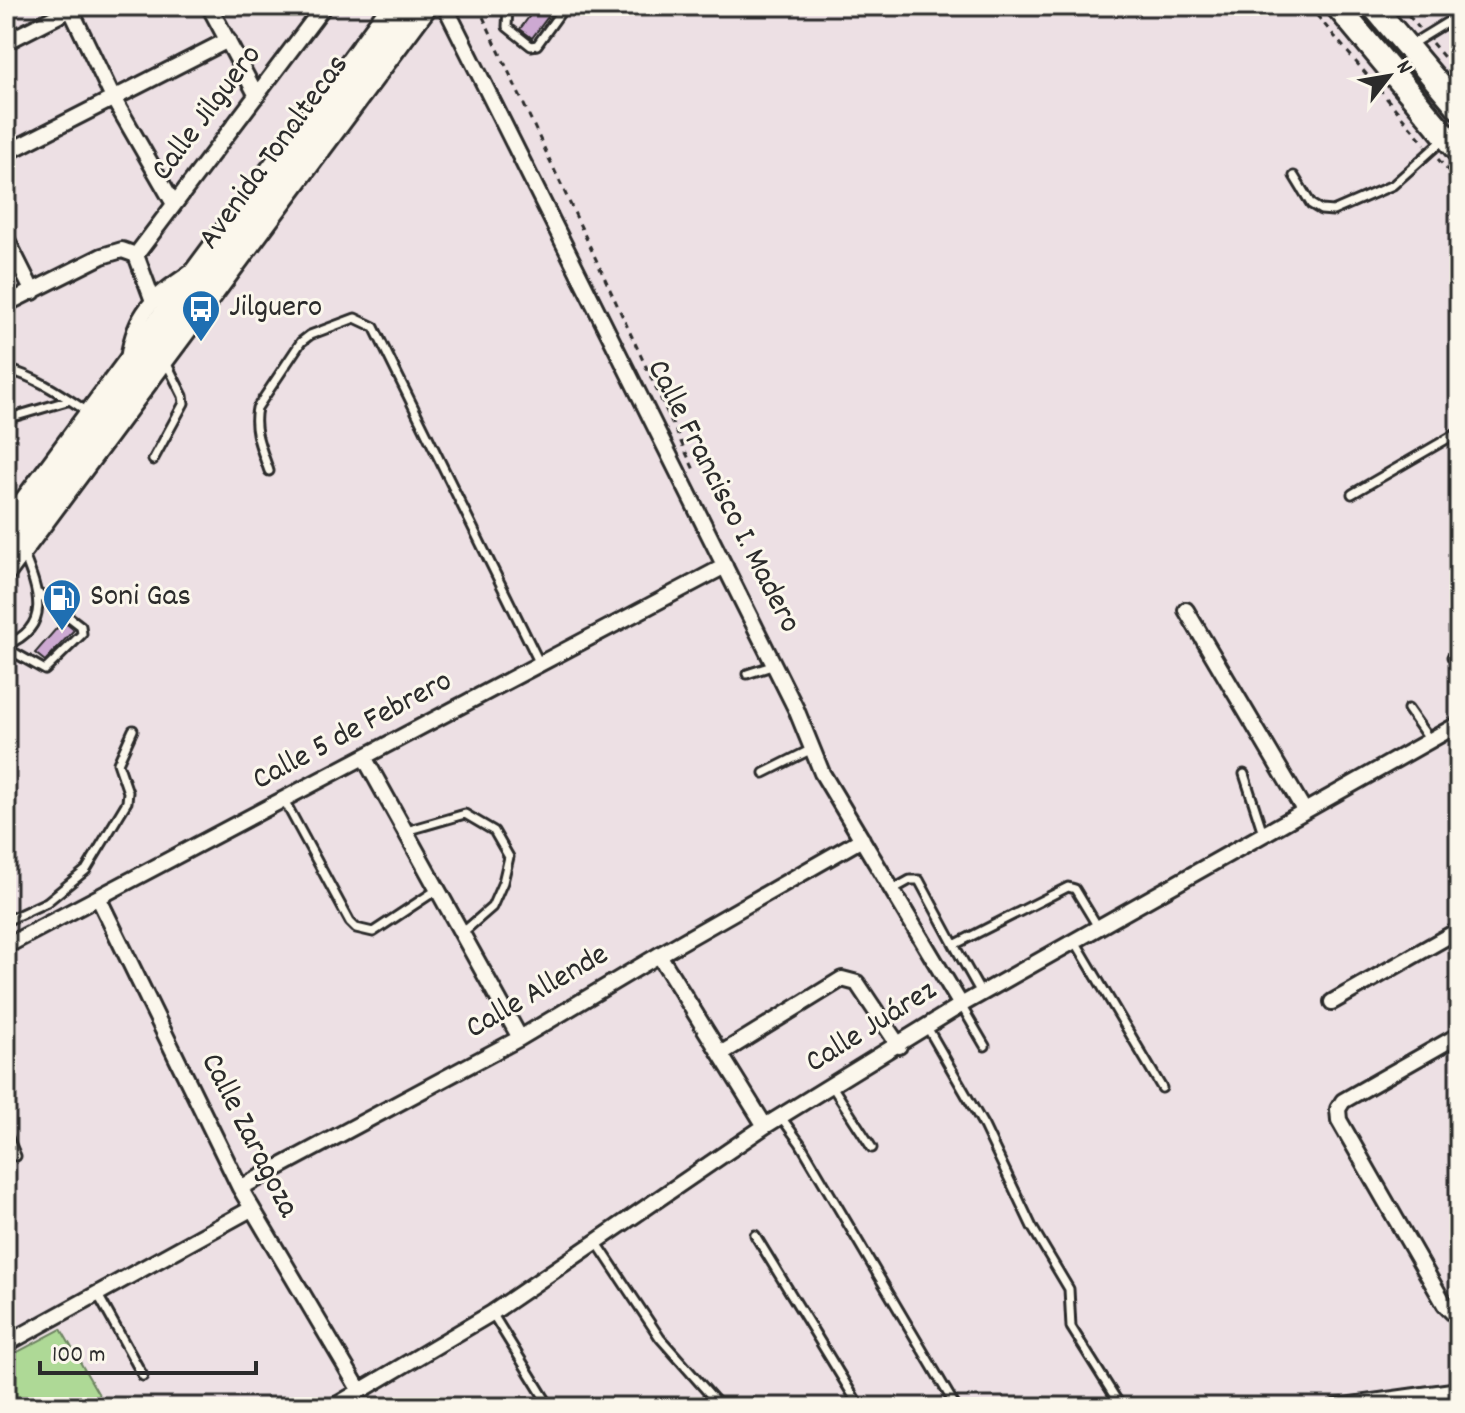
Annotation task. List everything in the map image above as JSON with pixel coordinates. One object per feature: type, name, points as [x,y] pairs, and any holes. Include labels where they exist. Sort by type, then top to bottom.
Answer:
[{"type":"main road","name":"Avenida Tonaltecas","points":[[6,568],[14,539],[91,415],[395,6]]},
{"type":"main road","name":"Avenida Tonaltecas","points":[[14,539],[164,358],[424,6]]},
{"type":"street","points":[[209,6],[257,96]]},
{"type":"street","name":"Calle Jilguero","points":[[136,255],[324,6]]},
{"type":"street","name":"Calle Francisco I. Madero","points":[[445,6],[775,665],[822,773],[961,1005]]},
{"type":"street","points":[[1337,6],[1446,146]]},
{"type":"street","points":[[1373,6],[1459,108]]},
{"type":"street","points":[[6,42],[72,7],[113,98],[174,204]]},
{"type":"street","points":[[6,153],[228,40]]},
{"type":"street","points":[[6,238],[33,292]]},
{"type":"street","points":[[6,304],[102,256],[122,250],[136,255],[153,301]]},
{"type":"street","points":[[127,366],[132,332],[153,301],[200,266]]},
{"type":"street","name":"Calle 5 de Febrero","points":[[6,946],[725,566]]},
{"type":"street","points":[[1186,610],[1304,810]]},
{"type":"street","name":"Calle Juárez","points":[[333,1407],[492,1313],[765,1126],[961,1005],[1459,724]]},
{"type":"street","points":[[364,757],[435,891],[520,1038]]},
{"type":"street","name":"Calle Allende","points":[[240,1188],[520,1038],[862,839]]},
{"type":"street","name":"Calle Zaragoza","points":[[99,899],[251,1209],[360,1391]]},
{"type":"street","points":[[1332,1002],[1459,930]]},
{"type":"street","points":[[659,955],[765,1126]]},
{"type":"street","points":[[722,1053],[842,979],[857,983],[899,1046]]},
{"type":"street","points":[[1459,1035],[1343,1101],[1338,1109],[1339,1120],[1437,1292],[1459,1319]]},
{"type":"street","points":[[6,1344],[251,1209]]},
{"type":"street","points":[[1337,1407],[1459,1390]]},
{"type":"lane","points":[[508,6],[507,27],[531,46],[537,45],[565,6]]},
{"type":"lane","points":[[1407,47],[1459,15]]},
{"type":"lane","points":[[1294,176],[1311,204],[1321,210],[1333,211],[1393,185],[1446,146]]},
{"type":"lane","points":[[269,471],[254,420],[257,408],[301,342],[310,335],[355,318],[374,327],[540,664]]},
{"type":"lane","points":[[153,460],[184,403],[164,358]]},
{"type":"lane","points":[[6,369],[47,385],[91,415]]},
{"type":"lane","points":[[6,419],[67,401]]},
{"type":"lane","points":[[1352,494],[1459,432]]},
{"type":"lane","points":[[14,539],[39,594],[38,611],[31,627],[6,646],[45,670],[82,634],[81,626],[39,594]]},
{"type":"lane","points":[[1452,657],[1459,668]]},
{"type":"lane","points":[[747,674],[775,665]]},
{"type":"lane","points":[[1408,709],[1430,740]]},
{"type":"lane","points":[[6,921],[47,902],[86,870],[127,802],[128,792],[118,763],[133,730]]},
{"type":"lane","points":[[764,773],[813,749]]},
{"type":"lane","points":[[1244,774],[1263,833]]},
{"type":"lane","points":[[284,800],[356,928],[373,932],[435,891]]},
{"type":"lane","points":[[404,832],[465,814],[494,831],[509,857],[492,907],[460,934]]},
{"type":"lane","points":[[892,890],[910,880],[919,880],[981,994]]},
{"type":"lane","points":[[954,945],[1068,887],[1075,889],[1098,927]]},
{"type":"lane","points":[[1075,941],[1162,1088]]},
{"type":"lane","points":[[961,1005],[985,1046]]},
{"type":"lane","points":[[927,1027],[984,1126],[1032,1227],[1069,1289],[1071,1327],[1120,1405]]},
{"type":"lane","points":[[832,1086],[872,1148]]},
{"type":"lane","points":[[781,1117],[800,1143],[956,1407]]},
{"type":"lane","points":[[6,1133],[16,1156]]},
{"type":"lane","points":[[755,1235],[860,1407]]},
{"type":"lane","points":[[597,1243],[660,1338],[721,1407]]},
{"type":"lane","points":[[97,1293],[143,1376]]},
{"type":"lane","points":[[492,1313],[550,1407]]},
{"type":"path","points":[[478,6],[697,475]]},
{"type":"path","points":[[1309,6],[1446,146],[1459,183]]},
{"type":"green space","points":[[61,1329],[106,1407],[6,1407],[6,1358]]},
{"type":"building","points":[[537,6],[556,6],[532,38],[520,29]]},
{"type":"building","points":[[63,621],[74,630],[45,661],[35,653]]},
{"type":"place","name":"Jilguero","points":[[201,343]]},
{"type":"place","name":"Soni Gas","points":[[62,632]]}]
